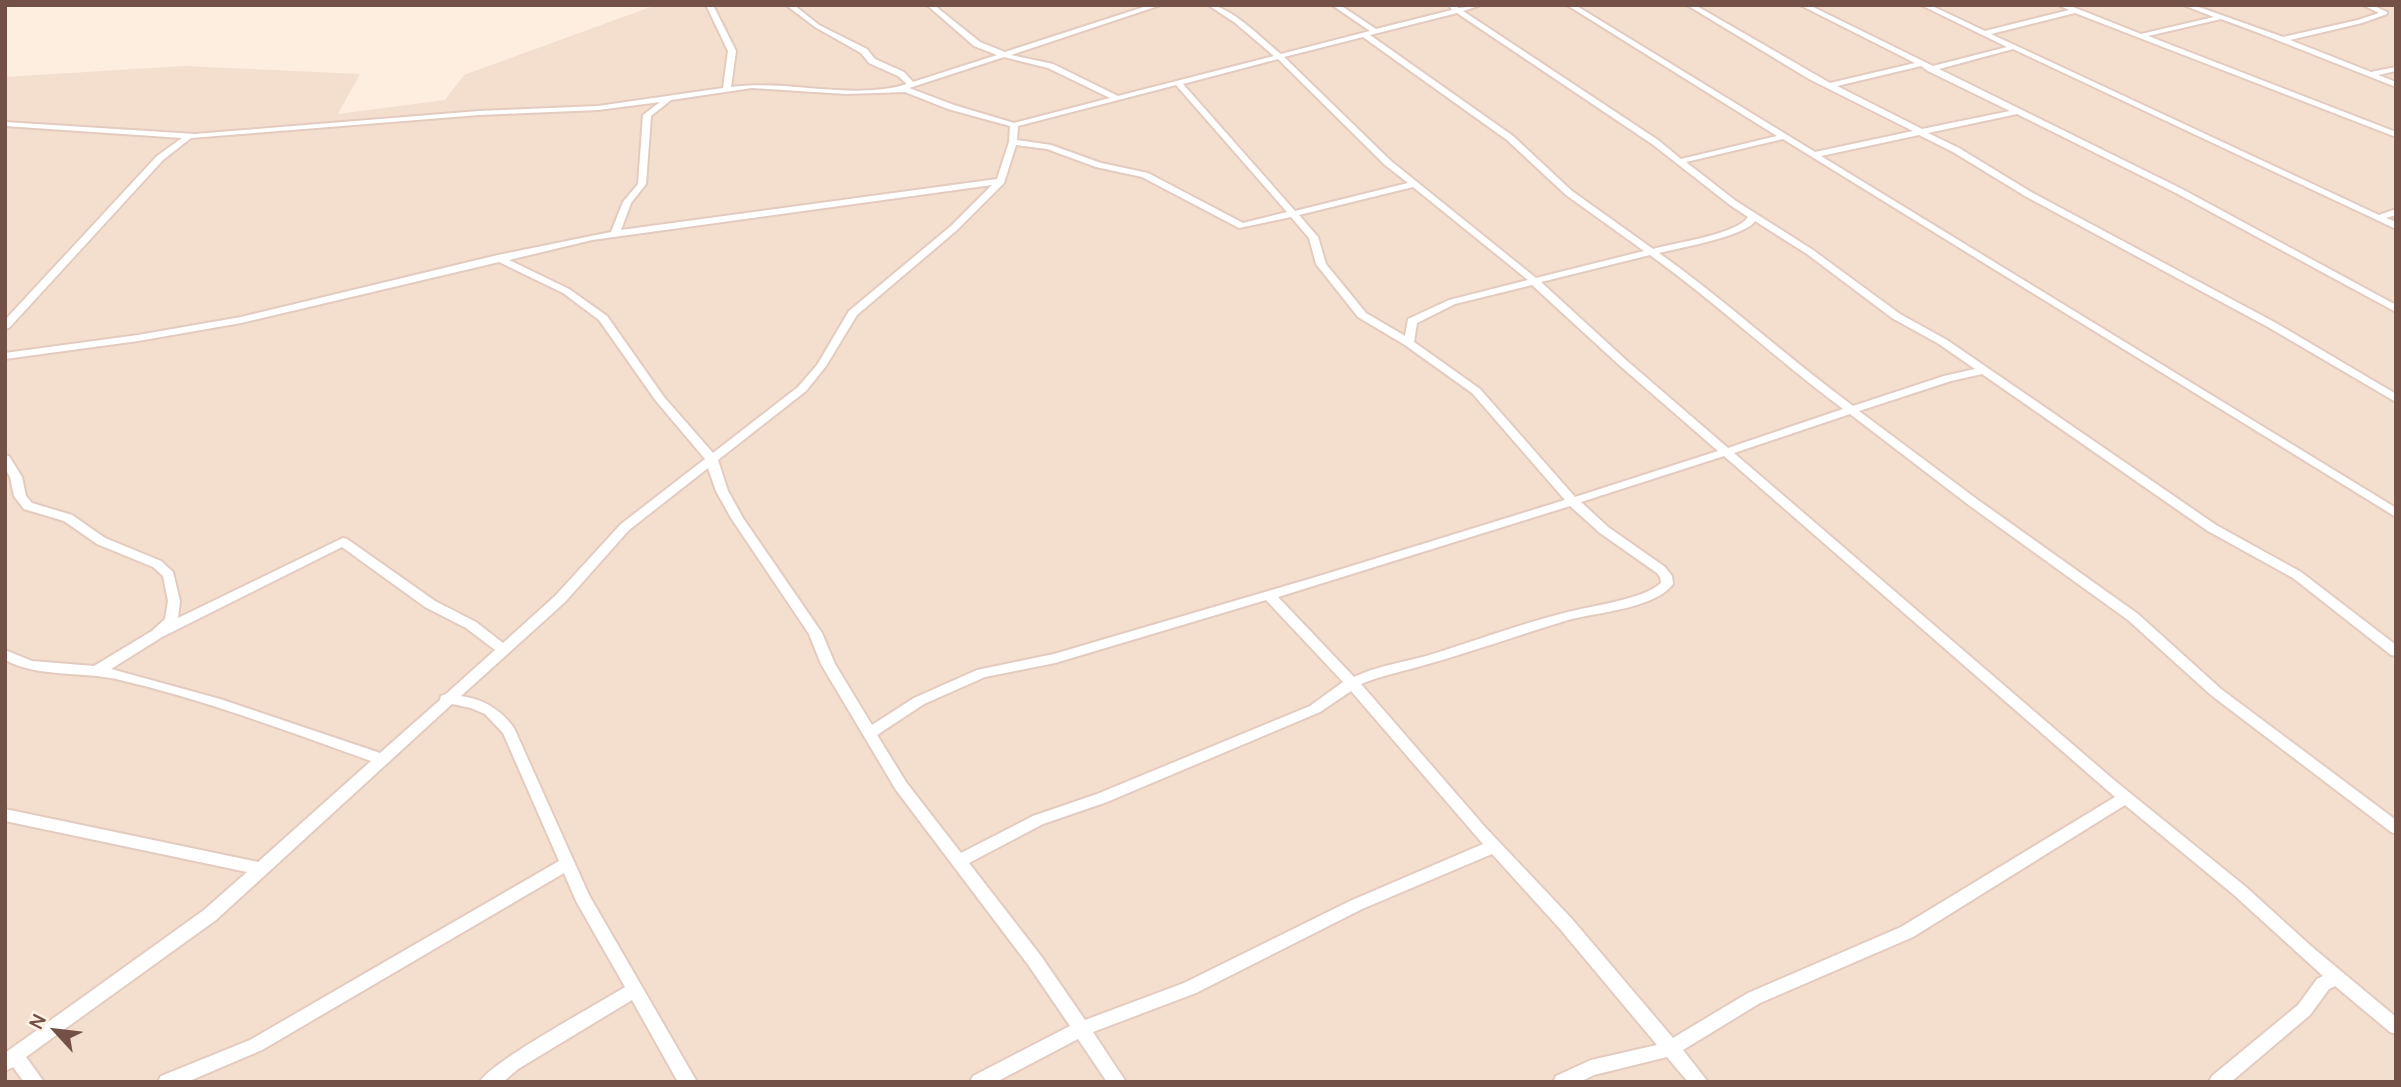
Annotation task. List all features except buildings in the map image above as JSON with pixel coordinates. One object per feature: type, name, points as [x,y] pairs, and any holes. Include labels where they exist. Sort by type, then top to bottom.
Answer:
[{"type":"street","points":[[709,5],[732,51],[727,88]]},
{"type":"street","points":[[789,5],[817,26],[864,51],[872,61],[901,74],[912,85]]},
{"type":"street","points":[[930,5],[974,43],[1006,55],[1050,66],[1117,98]]},
{"type":"street","points":[[5,124],[189,136],[479,113],[598,108],[727,88],[764,86],[854,92],[898,89],[1158,5]]},
{"type":"street","points":[[1211,5],[1236,21],[1280,57],[1378,154],[1491,243],[2126,798],[2240,891],[2335,977],[2396,1027]]},
{"type":"street","points":[[1335,5],[1510,138],[1569,193],[1653,251],[1854,412],[1994,518],[2133,617],[2216,692],[2396,828]]},
{"type":"street","points":[[898,89],[1014,125],[1280,57],[1454,8],[1478,5]]},
{"type":"street","points":[[1570,5],[2396,513]]},
{"type":"street","points":[[1690,5],[1829,86],[1921,132],[2272,326],[2396,399]]},
{"type":"street","points":[[1803,5],[2190,197],[2396,309]]},
{"type":"street","points":[[1924,5],[2396,226]]},
{"type":"street","points":[[2062,5],[2396,135]]},
{"type":"street","points":[[2187,5],[2283,39],[2368,76],[2396,85]]},
{"type":"street","points":[[2283,39],[2337,28],[2385,13],[2366,5]]},
{"type":"street","points":[[1454,8],[1682,161],[1725,197],[1810,252],[1896,316],[1984,370],[2203,522],[2297,575],[2396,652]]},
{"type":"street","points":[[1984,33],[2076,11]]},
{"type":"street","points":[[2140,36],[2221,17]]},
{"type":"street","points":[[1931,69],[2014,47]]},
{"type":"street","points":[[1829,86],[1922,64]]},
{"type":"street","points":[[2368,76],[2396,69]]},
{"type":"street","points":[[961,860],[1038,820],[1102,798],[1315,709],[1352,683],[1391,667],[1424,661],[1567,616],[1644,598],[1665,587],[1668,581],[1661,570],[1604,530],[1572,501],[1497,418],[1486,401],[1409,343],[1362,315],[1321,264],[1313,237],[1178,83]]},
{"type":"street","points":[[615,233],[627,202],[642,184],[647,115],[669,99]]},
{"type":"street","points":[[1812,155],[2015,112]]},
{"type":"street","points":[[35,1082],[10,1059],[174,944],[262,869],[446,699],[576,584],[625,527],[711,457],[762,423],[802,389],[821,366],[853,313],[954,228],[1001,181],[1013,142],[1014,125]]},
{"type":"street","points":[[5,326],[152,166],[189,136]]},
{"type":"street","points":[[1682,161],[1783,137]]},
{"type":"street","points":[[1013,142],[1048,147],[1099,165],[1144,175],[1238,225],[1252,225],[1291,212],[1415,184]]},
{"type":"street","points":[[6,357],[241,320],[498,258],[615,233],[1001,181]]},
{"type":"street","points":[[2377,218],[2396,212]]},
{"type":"street","points":[[1409,343],[1409,324],[1452,302],[1531,279],[1738,230],[1751,223],[1754,215]]},
{"type":"street","points":[[498,258],[575,296],[603,318],[660,400],[711,457],[722,491],[737,518],[815,633],[828,664],[901,786],[961,860],[1116,1082]]},
{"type":"street","points":[[871,732],[919,701],[982,673],[1055,658],[1269,595],[1854,412],[1948,378],[1984,370]]},
{"type":"street","points":[[5,458],[16,477],[20,496],[28,506],[68,517],[108,545],[166,570],[174,611],[171,620],[157,634]]},
{"type":"street","points":[[97,671],[157,634],[343,542],[430,604],[471,625],[502,649]]},
{"type":"street","points":[[1269,595],[1352,683],[1566,924],[1699,1082]]},
{"type":"street","points":[[5,654],[31,667],[97,671],[289,726],[381,759]]},
{"type":"street","points":[[446,699],[478,703],[498,715],[532,780],[582,897],[688,1082]]},
{"type":"street","points":[[1562,1082],[1591,1068],[1670,1049],[1754,998],[1907,932],[2126,798]]},
{"type":"street","points":[[5,815],[262,869]]},
{"type":"street","points":[[979,1082],[1081,1029],[1190,988],[1343,911],[1494,846]]},
{"type":"street","points":[[167,1082],[256,1045],[567,864]]},
{"type":"street","points":[[2218,1082],[2304,1010],[2323,984],[2335,977]]},
{"type":"street","points":[[489,1082],[512,1064],[635,990]]},
{"type":"shaded area","points":[[656,5],[2396,5],[2396,1082],[5,1082],[5,77],[184,66],[360,74],[338,114],[445,100],[464,75]]}]
